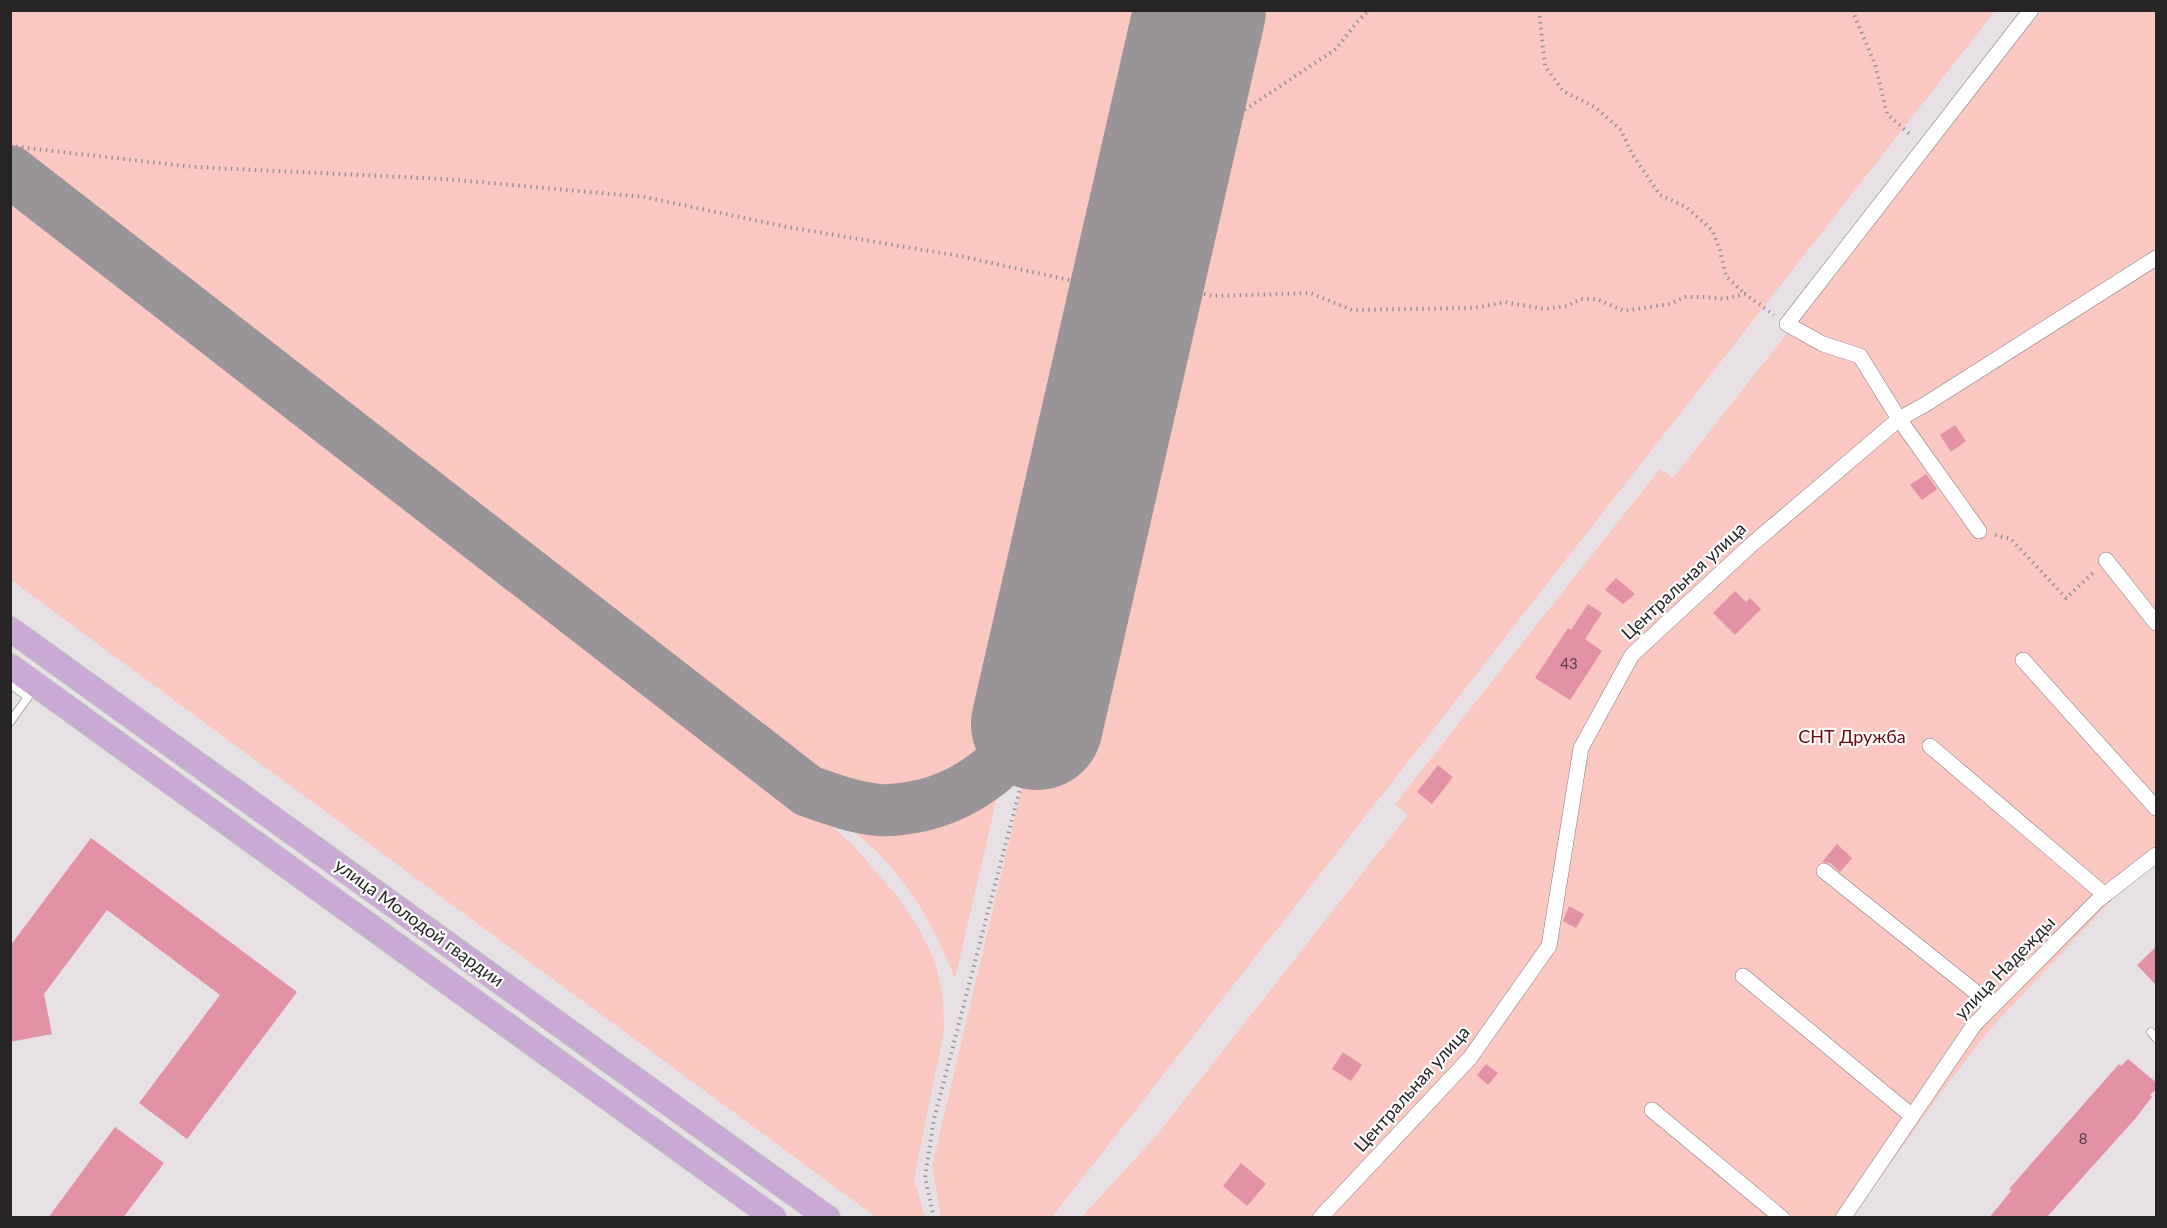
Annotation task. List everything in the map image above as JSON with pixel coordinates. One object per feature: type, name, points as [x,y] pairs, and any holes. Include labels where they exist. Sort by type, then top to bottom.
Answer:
[{"type":"main road","name":"улица Молодой гвардии","points":[[10,629],[828,1218]]},
{"type":"main road","name":"улица Молодой гвардии","points":[[10,666],[32,690],[774,1218]]},
{"type":"street","points":[[1980,531],[1899,419],[1860,356],[1823,344],[1787,324],[2031,10]]},
{"type":"street","name":"Центральная улица","points":[[1320,1218],[1470,1058],[1549,946],[1581,748],[1632,655],[1751,545],[1899,419],[2157,258]]},
{"type":"street","points":[[2106,560],[2157,623]]},
{"type":"street","points":[[2023,660],[2157,808]]},
{"type":"street","points":[[1930,746],[2105,895]]},
{"type":"street","name":"улица Надежды","points":[[1843,1218],[1974,1025],[2105,895],[2157,855]]},
{"type":"street","points":[[1824,871],[1993,1006]]},
{"type":"street","points":[[1743,976],[1912,1116]]},
{"type":"street","points":[[1652,1110],[1782,1218]]},
{"type":"lane","points":[[10,684],[32,690],[10,723]]},
{"type":"path","points":[[1161,178],[1231,119],[1336,49],[1369,10]]},
{"type":"path","points":[[1539,10],[1545,66],[1563,91],[1595,107],[1622,130],[1632,154],[1660,195],[1686,207],[1712,230],[1720,250],[1726,276],[1745,294],[1787,324]]},
{"type":"path","points":[[1852,10],[1875,64],[1887,114],[1913,137],[1932,138]]},
{"type":"path","points":[[10,146],[194,168],[445,179],[645,197],[787,227],[960,256],[1069,280],[1160,293],[1188,290],[1213,296],[1310,293],[1352,309],[1474,308],[1505,302],[1544,309],[1567,306],[1581,299],[1597,299],[1624,311],[1669,304],[1686,297],[1724,299],[1745,294]]},
{"type":"path","points":[[1980,531],[2011,539],[2066,598],[2106,560]]},
{"type":"path","points":[[934,1218],[925,1177],[934,1119],[1037,724]]},
{"type":"green space","points":[[10,11],[1179,11],[1021,696],[1009,731],[996,756],[976,775],[958,786],[919,800],[898,803],[857,800],[838,793],[815,778],[11,149]]},
{"type":"green space","points":[[1206,11],[1995,11],[1052,1217],[941,1217],[932,1166]]},
{"type":"green space","name":"СНТ Дружба","points":[[2041,11],[2156,11],[2156,853],[1990,1029],[1937,1098],[1852,1217],[1081,1218],[1156,1136],[1408,815],[1395,804],[1660,469],[1673,478]]},
{"type":"green space","points":[[11,205],[798,796],[853,845],[897,896],[918,927],[935,961],[943,996],[944,1031],[914,1179],[925,1217],[876,1217],[11,580]]},
{"type":"green space","points":[[1001,780],[955,979],[932,928],[903,882],[874,849],[833,815],[900,823],[933,819],[949,815],[964,807]]},
{"type":"building","points":[[1955,425],[1966,441],[1951,452],[1940,435]]},
{"type":"building","points":[[1926,474],[1937,489],[1922,500],[1910,485]]},
{"type":"building","points":[[1616,578],[1635,594],[1623,604],[1605,590]]},
{"type":"building","points":[[1735,591],[1746,602],[1750,598],[1761,609],[1735,635],[1713,613]]},
{"type":"building","points":[[1588,604],[1602,613],[1585,639],[1602,651],[1570,700],[1535,678],[1568,628],[1571,630]]},
{"type":"building","points":[[1438,765],[1453,777],[1432,804],[1417,792]]},
{"type":"building","points":[[91,838],[297,992],[187,1139],[139,1103],[220,995],[107,910],[44,994],[52,1034],[10,1042],[10,946]]},
{"type":"building","points":[[1837,844],[1852,858],[1840,872],[1830,863],[1822,862]]},
{"type":"building","points":[[1569,906],[1584,914],[1576,928],[1563,921]]},
{"type":"building","points":[[2157,946],[2157,986],[2137,965]]},
{"type":"building","points":[[1343,1052],[1362,1065],[1351,1081],[1332,1069]]},
{"type":"building","points":[[2128,1059],[2157,1083],[2157,1088],[2150,1095],[2152,1097],[2135,1119],[2046,1218],[1989,1218],[2011,1191],[2009,1189],[2119,1064],[2121,1066]]},
{"type":"building","points":[[1486,1064],[1498,1073],[1488,1085],[1477,1075]]},
{"type":"building","points":[[115,1127],[164,1163],[123,1218],[48,1218]]},
{"type":"building","points":[[1241,1163],[1266,1184],[1247,1206],[1223,1186]]},
{"type":"taxiway","points":[[10,171],[808,791],[870,809],[896,810],[924,805],[959,792],[987,774],[1013,751],[1037,724]]},
{"type":"runway","points":[[1037,724],[1200,10]]}]
